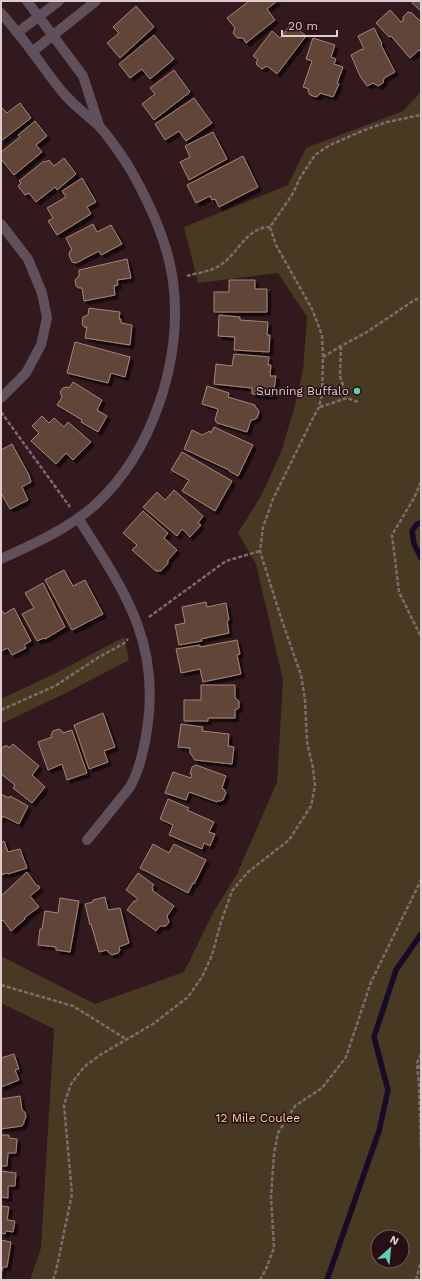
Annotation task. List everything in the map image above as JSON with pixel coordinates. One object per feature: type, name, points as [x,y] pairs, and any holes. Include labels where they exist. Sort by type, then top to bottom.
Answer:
[{"type":"street","points":[[27,1],[83,76],[100,127]]},
{"type":"street","points":[[17,33],[59,1]]},
{"type":"street","points":[[32,52],[96,1]]},
{"type":"street","points":[[1,13],[66,96],[100,127],[128,167],[140,188],[160,233],[173,280],[174,320],[171,360],[165,386],[146,436],[132,459],[99,501],[78,518],[1,559]]},
{"type":"street","points":[[1,224],[28,259],[42,292],[47,318],[41,345],[26,373],[1,398]]},
{"type":"street","points":[[78,518],[124,592],[139,627],[149,672],[150,695],[146,741],[140,763],[131,785],[87,840]]},
{"type":"path","points":[[270,227],[292,195],[300,178],[315,155],[330,145],[362,131],[387,122],[421,115]]},
{"type":"path","points":[[173,280],[217,267],[226,261],[252,232],[265,227],[270,227]]},
{"type":"path","points":[[53,1280],[72,1194],[64,1104],[71,1084],[84,1067],[126,1039],[153,1024],[188,997],[202,977],[212,955],[221,922],[232,892],[248,872],[289,840],[311,806],[316,786],[307,742],[305,700],[301,675],[260,551],[263,527],[273,499],[319,408],[322,394],[322,335],[312,308],[276,245],[270,227]]},
{"type":"path","points":[[323,357],[367,332],[416,299],[421,301]]},
{"type":"path","points":[[341,346],[340,376],[347,398]]},
{"type":"path","points":[[319,408],[347,398],[358,402]]},
{"type":"path","points":[[1,412],[78,518]]},
{"type":"path","points":[[421,482],[414,498],[392,535],[399,592],[421,637]]},
{"type":"path","points":[[1,710],[55,686],[99,657],[123,644],[153,613],[226,560],[260,551]]},
{"type":"path","points":[[260,1280],[274,1248],[271,1196],[274,1154],[278,1133],[295,1106],[322,1088],[346,1057],[371,982],[421,880]]},
{"type":"path","points":[[1,985],[73,1006],[126,1039]]},
{"type":"path","points":[[421,1054],[417,1063],[421,1149]]},
{"type":"path","points":[[417,1063],[421,1070]]},
{"type":"path","points":[[416,1280],[421,1261]]},
{"type":"green space","name":"12 Mile Coulee","points":[[421,92],[421,1280],[30,1280],[41,1248],[54,1029],[1,1003],[1,956],[95,1004],[184,972],[214,911],[237,874],[277,782],[283,680],[256,564],[238,533],[262,494],[281,452],[295,406],[303,370],[307,317],[278,273],[198,283],[184,227],[288,185],[306,148],[403,111]]},
{"type":"green space","points":[[124,637],[129,660],[66,693],[1,724],[1,699],[56,673]]},
{"type":"building","points":[[249,1],[277,1],[267,9],[275,20],[246,43],[243,38],[237,38],[233,33],[235,28],[227,18]]},
{"type":"building","points":[[414,1],[421,1],[421,11],[412,3]]},
{"type":"building","points":[[136,6],[154,27],[120,58],[107,43],[119,33],[113,27]]},
{"type":"building","points":[[390,10],[401,22],[403,21],[403,17],[408,12],[412,13],[421,22],[421,51],[419,50],[410,58],[391,36],[389,37],[376,23]]},
{"type":"building","points":[[291,24],[306,36],[277,74],[267,66],[262,69],[257,65],[256,62],[258,60],[253,56],[272,31],[280,38]]},
{"type":"building","points":[[374,28],[395,72],[384,78],[383,83],[378,86],[373,83],[367,86],[360,76],[351,55],[364,49],[358,36]]},
{"type":"building","points":[[154,35],[174,59],[150,79],[142,69],[130,78],[119,64]]},
{"type":"building","points":[[313,38],[335,45],[331,57],[336,59],[334,64],[343,67],[337,83],[339,84],[333,97],[320,93],[316,97],[310,95],[308,91],[309,89],[303,87],[312,61],[306,59]]},
{"type":"building","points":[[174,70],[190,92],[154,120],[142,104],[155,94],[150,88]]},
{"type":"building","points":[[194,98],[212,123],[186,141],[179,131],[165,140],[155,124]]},
{"type":"building","points":[[20,103],[31,118],[1,141],[1,107],[7,113]]},
{"type":"building","points":[[35,121],[47,136],[36,145],[42,152],[14,175],[1,159],[1,152],[20,137],[18,135]]},
{"type":"building","points":[[213,132],[227,159],[189,180],[180,162],[190,157],[185,146]]},
{"type":"building","points":[[243,156],[258,187],[219,207],[215,199],[212,200],[210,196],[196,203],[187,185]]},
{"type":"building","points":[[64,158],[76,174],[57,190],[55,187],[36,202],[29,193],[25,195],[18,186],[21,183],[19,181],[44,161],[49,160],[54,166]]},
{"type":"building","points":[[82,178],[96,202],[87,207],[91,214],[57,235],[48,221],[53,218],[47,208],[66,197],[62,191]]},
{"type":"building","points":[[93,224],[97,232],[111,225],[122,244],[101,255],[99,251],[76,263],[72,262],[69,255],[70,251],[72,250],[66,238]]},
{"type":"building","points":[[127,259],[131,278],[117,280],[118,285],[114,286],[115,295],[84,301],[82,288],[76,286],[75,280],[79,276],[79,270]]},
{"type":"building","points":[[229,280],[255,280],[255,289],[267,289],[267,312],[214,312],[214,292],[229,292]]},
{"type":"building","points":[[89,308],[120,312],[119,319],[121,319],[121,323],[132,325],[130,345],[85,338],[87,327],[84,327],[82,324],[83,317],[88,315]]},
{"type":"building","points":[[219,315],[240,317],[240,320],[268,322],[267,335],[270,335],[269,352],[234,350],[235,337],[218,336]]},
{"type":"building","points":[[75,342],[130,357],[125,377],[111,373],[108,383],[67,373]]},
{"type":"building","points":[[234,354],[269,357],[268,365],[271,365],[270,376],[276,376],[273,396],[252,394],[252,388],[214,384],[216,364],[232,366]]},
{"type":"building","points":[[73,382],[102,400],[97,410],[107,416],[98,432],[81,422],[82,420],[57,405],[62,397],[60,392],[63,388],[69,388]]},
{"type":"building","points":[[207,386],[229,393],[228,397],[255,405],[259,412],[257,418],[251,420],[247,432],[217,423],[215,420],[218,409],[202,404]]},
{"type":"building","points":[[42,416],[49,423],[54,418],[64,427],[68,422],[91,442],[73,460],[66,453],[56,464],[31,441],[39,433],[32,426]]},
{"type":"building","points":[[214,427],[253,445],[238,476],[229,470],[184,449],[192,430],[202,435],[210,431],[211,433]]},
{"type":"building","points":[[12,444],[29,475],[31,482],[22,487],[28,500],[10,509],[1,493],[1,450]]},
{"type":"building","points":[[182,452],[232,481],[215,511],[182,491],[189,480],[171,470]]},
{"type":"building","points":[[174,490],[203,516],[198,523],[201,525],[190,537],[182,529],[177,536],[143,507],[157,492],[165,500]]},
{"type":"building","points":[[143,511],[168,533],[164,538],[177,550],[161,571],[156,571],[132,550],[137,545],[123,533]]},
{"type":"building","points":[[64,570],[73,586],[85,580],[103,614],[72,630],[45,580]]},
{"type":"building","points":[[43,583],[65,627],[45,639],[44,638],[37,641],[22,614],[34,608],[25,593]]},
{"type":"building","points":[[206,602],[207,607],[226,603],[229,620],[227,621],[229,633],[201,639],[202,641],[179,645],[175,625],[185,623],[182,607]]},
{"type":"building","points":[[14,608],[31,641],[24,645],[26,648],[12,655],[8,648],[1,651],[1,609],[4,614]]},
{"type":"building","points":[[237,640],[240,654],[237,655],[241,674],[203,682],[200,669],[181,673],[176,649],[200,645],[200,647]]},
{"type":"building","points":[[201,685],[235,685],[235,698],[239,701],[239,708],[235,710],[235,718],[208,718],[208,721],[184,721],[184,700],[201,700]]},
{"type":"building","points":[[103,713],[115,747],[104,751],[108,762],[89,769],[74,725]]},
{"type":"building","points":[[181,724],[203,727],[202,731],[229,734],[228,746],[234,747],[232,764],[195,760],[190,753],[190,748],[178,747]]},
{"type":"building","points":[[59,729],[63,733],[72,730],[87,773],[67,780],[62,764],[48,770],[38,742],[52,737],[51,735],[53,731]]},
{"type":"building","points":[[13,744],[39,766],[32,775],[45,787],[32,803],[13,788],[15,785],[1,774],[1,750],[4,746],[8,746],[9,748]]},
{"type":"building","points":[[196,765],[226,776],[222,788],[226,793],[223,800],[217,802],[189,792],[186,800],[165,793],[173,772],[191,778],[192,774],[190,774],[192,767]]},
{"type":"building","points":[[1,794],[9,798],[10,796],[28,806],[19,824],[3,816],[1,820]]},
{"type":"building","points":[[168,799],[189,808],[187,810],[214,822],[209,832],[215,834],[210,846],[204,843],[202,849],[169,835],[173,825],[160,819]]},
{"type":"building","points":[[4,841],[8,852],[20,849],[27,868],[1,875],[1,842]]},
{"type":"building","points":[[153,844],[169,853],[174,844],[206,860],[188,893],[140,868]]},
{"type":"building","points":[[27,872],[40,888],[30,896],[39,907],[24,918],[25,919],[11,931],[3,920],[1,922],[1,896]]},
{"type":"building","points":[[138,873],[154,885],[152,890],[174,906],[167,916],[169,922],[166,926],[160,926],[156,931],[127,910],[134,901],[138,899],[126,890]]},
{"type":"building","points":[[105,897],[108,910],[120,908],[129,943],[119,947],[120,950],[118,953],[112,955],[107,950],[99,952],[85,904]]},
{"type":"building","points":[[60,898],[79,901],[70,952],[56,950],[56,947],[38,945],[40,929],[42,929],[45,911],[58,913]]},
{"type":"building","points":[[14,1054],[19,1069],[15,1070],[19,1080],[1,1087],[1,1058]]},
{"type":"building","points":[[20,1096],[22,1110],[25,1112],[26,1117],[24,1123],[22,1126],[1,1129],[1,1099]]},
{"type":"building","points":[[1,1135],[9,1135],[9,1138],[17,1139],[16,1153],[8,1153],[7,1166],[1,1166]]},
{"type":"building","points":[[1,1171],[16,1173],[15,1186],[8,1186],[8,1198],[1,1197]]},
{"type":"building","points":[[1,1206],[9,1207],[7,1220],[15,1221],[13,1232],[6,1231],[5,1234],[1,1233]]},
{"type":"building","points":[[1,1240],[11,1242],[7,1267],[3,1267],[1,1274]]},
{"type":"waterway","points":[[421,523],[417,524],[412,531],[414,544],[421,558]]},
{"type":"waterway","points":[[327,1280],[379,1131],[388,1090],[374,1037],[396,970],[421,934]]},
{"type":"place","name":"Sunning Buffalo","points":[[357,391]]}]
